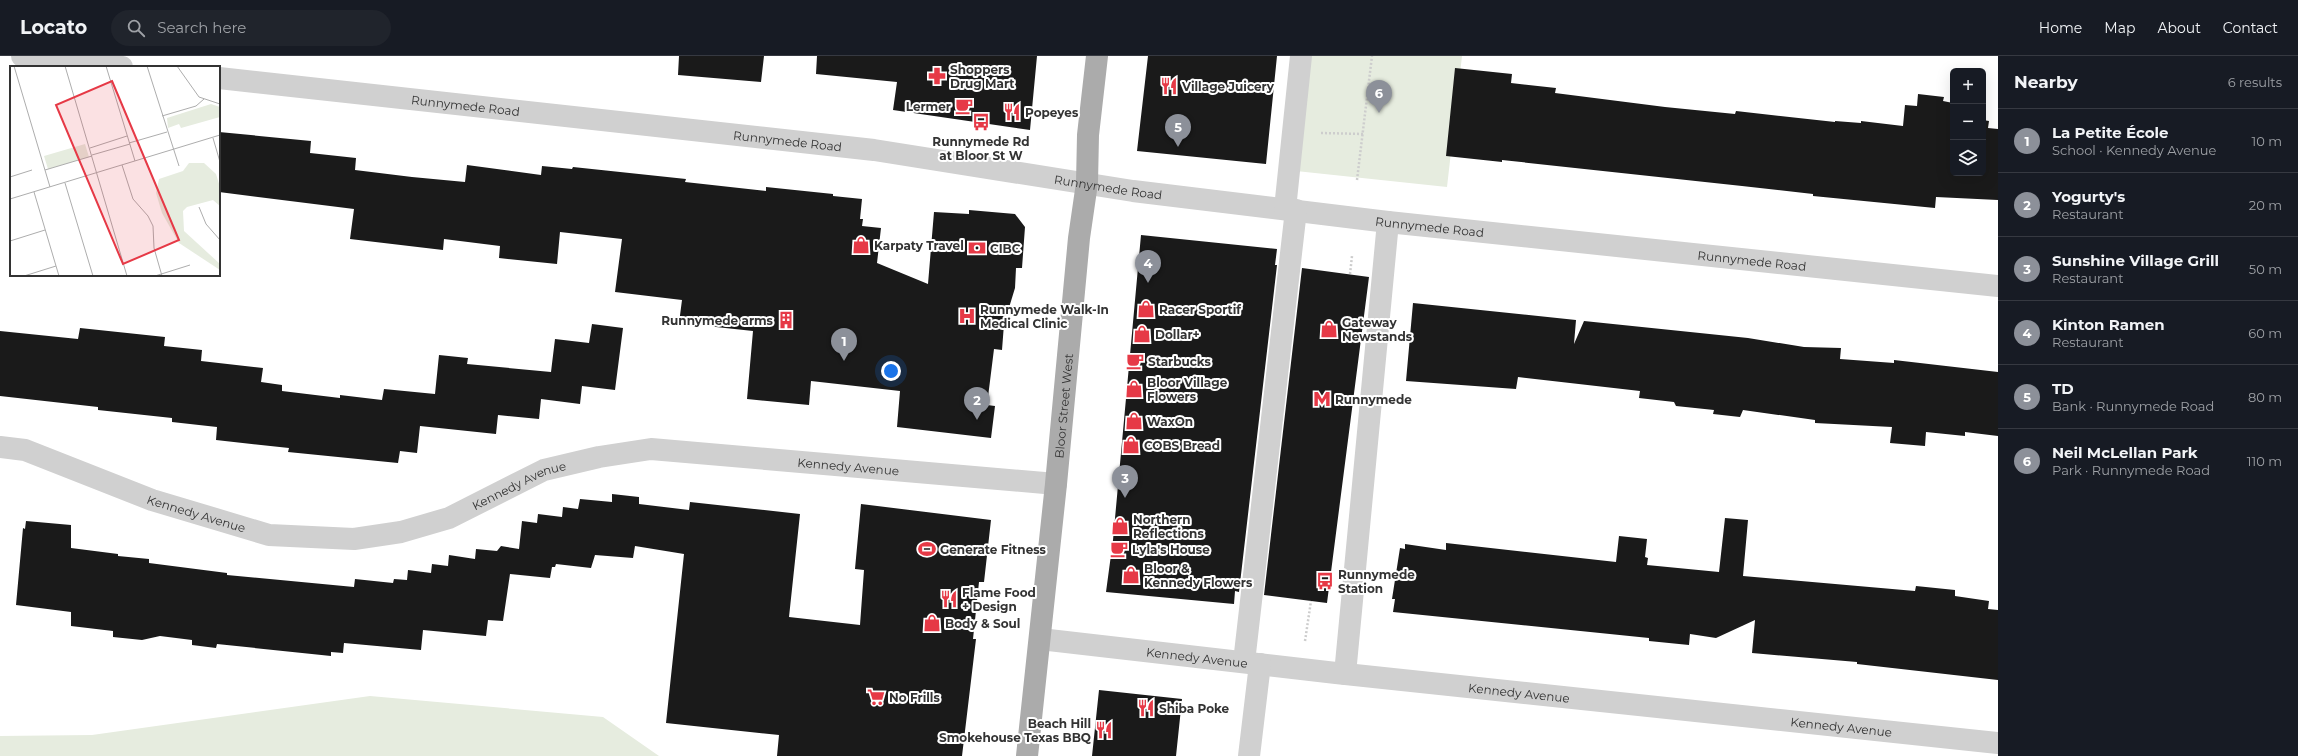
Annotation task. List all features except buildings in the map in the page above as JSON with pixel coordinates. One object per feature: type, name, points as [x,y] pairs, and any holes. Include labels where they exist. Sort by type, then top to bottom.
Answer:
[{"type":"main road","name":"Bloor Street West","points":[[1027,756],[1056,484],[1079,238],[1087,183],[1088,135],[1098,56]]},
{"type":"street","points":[[22,56],[113,66]]},
{"type":"street","points":[[1249,756],[1252,663],[1290,209],[1292,133],[1301,56]]},
{"type":"street","name":"Runnymede Road","points":[[220,78],[874,150],[1133,191],[1388,222],[1998,286]]},
{"type":"street","points":[[1344,674],[1388,222]]},
{"type":"street","name":"Kennedy Avenue","points":[[0,447],[25,450],[152,500],[269,535],[354,539],[401,532],[449,518],[544,470],[599,457],[651,449],[1056,484]]},
{"type":"street","name":"Kennedy Avenue","points":[[1040,639],[1344,674],[1998,743]]},
{"type":"path","points":[[1357,180],[1364,134],[1372,56]]},
{"type":"path","points":[[1292,133],[1364,134]]},
{"type":"path","points":[[1350,274],[1352,256]]},
{"type":"path","points":[[1301,669],[1311,601]]},
{"type":"shaded area","points":[[1309,56],[1462,56],[1447,187],[1296,171]]},
{"type":"shaded area","points":[[370,696],[603,717],[659,756],[0,756],[0,736],[92,735]]},
{"type":"place","name":"Shoppers Drug Mart","points":[[937,76]]},
{"type":"place","name":"Village Juicery","points":[[1169,86]]},
{"type":"place","name":"Lermer","points":[[964,106]]},
{"type":"place","name":"Popeyes","points":[[1012,112]]},
{"type":"place","name":"Neil McLellan Park","points":[[1379,113]]},
{"type":"place","name":"Runnymede Rd at Bloor St W","points":[[981,122]]},
{"type":"place","name":"TD","points":[[1178,147]]},
{"type":"place","name":"Karpaty Travel","points":[[861,245]]},
{"type":"place","name":"CIBC","points":[[977,248]]},
{"type":"place","name":"Kinton Ramen","points":[[1148,283]]},
{"type":"place","name":"Racer Sportif","points":[[1146,309]]},
{"type":"place","name":"Runnymede Walk-In Medical Clinic","points":[[967,316]]},
{"type":"place","name":"Runnymede arms","points":[[786,320]]},
{"type":"place","name":"Gateway Newstands","points":[[1329,329]]},
{"type":"place","name":"Dollar+","points":[[1142,334]]},
{"type":"place","name":"La Petite École","points":[[844,361]]},
{"type":"place","name":"Starbucks","points":[[1135,361]]},
{"type":"place","name":"Bloor Village Flowers","points":[[1134,389]]},
{"type":"place","name":"Runnymede","points":[[1322,399]]},
{"type":"place","name":"Yogurty's","points":[[977,420]]},
{"type":"place","name":"WaxOn","points":[[1134,421]]},
{"type":"place","name":"COBS Bread","points":[[1131,445]]},
{"type":"place","name":"Sunshine Village Grill","points":[[1125,498]]},
{"type":"place","name":"Northern Reflections","points":[[1120,526]]},
{"type":"place","name":"Generate Fitness","points":[[927,549]]},
{"type":"place","name":"Lyla's House","points":[[1119,549]]},
{"type":"place","name":"Bloor & Kennedy Flowers","points":[[1131,575]]},
{"type":"place","name":"Runnymede Station","points":[[1325,581]]},
{"type":"place","name":"Flame Food + Design","points":[[949,599]]},
{"type":"place","name":"Body & Soul","points":[[932,623]]},
{"type":"place","name":"No Frills","points":[[876,697]]},
{"type":"place","name":"Shiba Poke","points":[[1146,708]]},
{"type":"place","name":"Beach Hill Smokehouse Texas BBQ","points":[[1104,730]]}]
